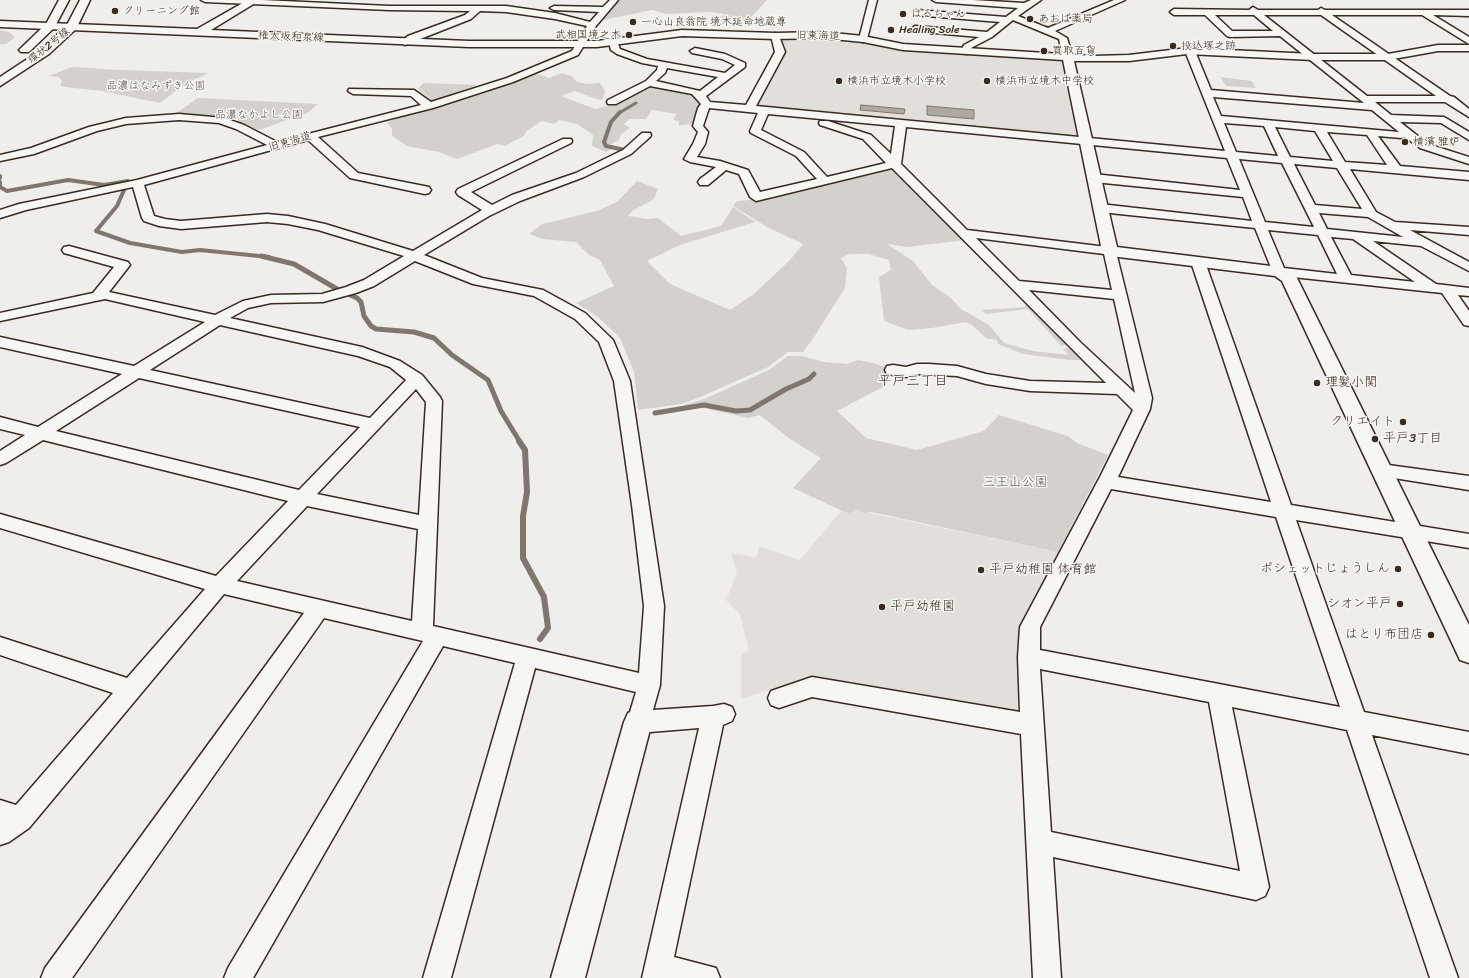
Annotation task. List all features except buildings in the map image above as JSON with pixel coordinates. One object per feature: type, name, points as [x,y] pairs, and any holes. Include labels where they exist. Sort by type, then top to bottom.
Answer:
[{"type":"street","name":"環状2号線","points":[[18,55],[30,47],[50,26],[64,0]]},
{"type":"street","name":"環状2号線","points":[[0,82],[45,52],[72,28],[85,0]]},
{"type":"street","points":[[205,0],[605,10]]},
{"type":"street","points":[[405,42],[411,38],[468,17],[490,0]]},
{"type":"street","points":[[578,48],[592,26],[614,0]]},
{"type":"street","points":[[863,39],[872,0]]},
{"type":"street","points":[[936,0],[1026,6]]},
{"type":"street","points":[[966,51],[967,47],[989,34],[1026,6],[1037,0]]},
{"type":"street","points":[[1048,31],[1120,0]]},
{"type":"street","points":[[1240,0],[1389,118],[1406,135],[1424,146],[1469,161]]},
{"type":"street","points":[[198,33],[253,1]]},
{"type":"street","points":[[1202,4],[1230,34],[1282,33]]},
{"type":"street","points":[[1312,4],[1469,114]]},
{"type":"street","points":[[1409,4],[1469,41]]},
{"type":"street","points":[[530,7],[555,16],[592,26]]},
{"type":"street","points":[[912,48],[917,10],[1010,18],[1048,31],[1063,38],[1100,208],[1144,398],[1142,409],[1107,482],[1030,627],[1029,657],[1032,726],[1048,978]]},
{"type":"street","points":[[1174,12],[1469,13]]},
{"type":"street","name":"権太坂和泉線","points":[[0,24],[578,48]]},
{"type":"street","points":[[915,29],[989,34]]},
{"type":"street","name":"旧東海道","points":[[0,214],[23,207],[131,184],[212,164],[310,136],[429,106],[510,80],[578,48],[674,33],[775,36],[823,35],[863,39],[886,45],[912,48],[1068,58],[1130,58],[1190,51],[1313,57],[1388,57],[1438,48],[1469,48]]},
{"type":"street","points":[[749,109],[780,52],[775,36]]},
{"type":"street","points":[[614,43],[616,50],[646,61],[727,76]]},
{"type":"street","points":[[695,51],[725,57],[742,65],[700,95]]},
{"type":"street","points":[[1190,51],[1218,119],[1246,194],[1279,272],[1289,278],[1469,652]]},
{"type":"street","points":[[612,102],[649,83],[662,71],[663,64]]},
{"type":"street","points":[[649,83],[695,92],[700,95],[707,105]]},
{"type":"street","points":[[353,91],[414,93],[429,106]]},
{"type":"street","points":[[1207,93],[1374,107]]},
{"type":"street","points":[[1364,98],[1469,99]]},
{"type":"street","points":[[895,164],[756,197],[744,172],[690,159],[703,132],[698,126],[703,108],[707,105],[1469,176]]},
{"type":"street","points":[[765,110],[755,130],[800,154],[824,180]]},
{"type":"street","points":[[808,114],[815,120],[867,137],[1075,345],[1142,409]]},
{"type":"street","points":[[0,158],[34,151],[93,130],[126,122],[179,117],[200,117],[220,120],[266,139],[276,146]]},
{"type":"street","points":[[1389,118],[1444,120],[1469,138]]},
{"type":"street","points":[[1218,119],[1406,135]]},
{"type":"street","points":[[895,164],[901,123]]},
{"type":"street","points":[[1268,124],[1346,279]]},
{"type":"street","points":[[1319,128],[1371,214]]},
{"type":"street","points":[[1370,132],[1396,170]]},
{"type":"street","points":[[0,459],[216,319],[243,305],[271,299],[323,298],[346,292],[369,283],[492,210],[516,198],[580,175],[627,152],[646,135]]},
{"type":"street","points":[[310,136],[354,176],[425,190]]},
{"type":"street","points":[[492,210],[462,192],[566,141]]},
{"type":"street","points":[[704,182],[724,166]]},
{"type":"street","points":[[1094,178],[1246,194]]},
{"type":"street","points":[[131,184],[148,218],[163,223],[181,225],[267,218],[288,220],[321,227],[414,256],[478,281],[538,293],[580,316],[606,340],[622,381],[654,606],[649,685],[568,978]]},
{"type":"street","points":[[1100,208],[1426,243]]},
{"type":"street","points":[[1310,208],[1371,214],[1469,267]]},
{"type":"street","points":[[1390,224],[1469,231]]},
{"type":"street","points":[[963,233],[1279,272],[1469,292]]},
{"type":"street","points":[[1355,236],[1440,289],[1469,322]]},
{"type":"street","points":[[69,250],[123,265],[98,296]]},
{"type":"street","points":[[1198,262],[1282,511],[1356,720],[1444,978]]},
{"type":"street","points":[[1015,285],[1120,295]]},
{"type":"street","points":[[0,317],[105,295],[362,352],[395,364],[416,379],[434,401],[428,524],[430,634],[238,978]]},
{"type":"street","points":[[0,342],[373,424]]},
{"type":"street","points":[[893,370],[906,372],[916,369],[957,371],[1030,386],[1121,389]]},
{"type":"street","points":[[0,833],[10,816],[131,689],[220,585],[416,379]]},
{"type":"street","points":[[0,422],[302,498],[428,524]]},
{"type":"street","points":[[1381,470],[1469,483]]},
{"type":"street","points":[[1107,482],[1469,541]]},
{"type":"street","points":[[0,521],[220,585],[527,658],[649,685]]},
{"type":"street","points":[[55,978],[319,609]]},
{"type":"street","points":[[0,646],[131,689]]},
{"type":"street","points":[[1029,657],[1469,743]]},
{"type":"street","points":[[437,978],[527,658]]},
{"type":"street","points":[[779,698],[812,687],[1032,726]]},
{"type":"street","points":[[1039,842],[1256,887],[1218,693]]},
{"type":"street","points":[[638,722],[719,716],[657,972],[706,978]]},
{"type":"shaded area","points":[[778,37],[852,39],[901,50],[1059,61],[1062,62],[1077,136],[757,106],[784,52]]},
{"type":"shaded area","points":[[861,105],[905,109],[904,114],[860,110]]},
{"type":"shaded area","points":[[927,106],[974,110],[974,119],[927,115]]},
{"type":"shaded area","name":"平戸幼稚園","points":[[854,510],[1058,552],[1022,625],[1020,713],[806,678],[741,699],[741,654],[749,651],[740,614],[726,600],[737,573],[731,553],[756,557],[759,546],[800,560],[841,511],[849,514]]},
{"type":"green space","points":[[619,0],[767,0],[745,24],[724,23],[721,21],[720,17],[724,15],[736,16],[711,12],[666,14],[652,10],[603,20]]},
{"type":"green space","points":[[0,30],[9,32],[15,37],[6,44],[0,44]]},
{"type":"green space","name":"品濃はなみずき公園","points":[[72,67],[209,73],[186,83],[160,103],[102,91],[60,86],[62,81],[59,77],[49,76]]},
{"type":"green space","points":[[534,73],[549,78],[562,73],[572,76],[577,82],[588,84],[600,83],[605,91],[603,99],[599,100],[575,91],[561,96],[595,109],[611,105],[646,86],[691,94],[701,102],[694,124],[679,125],[679,121],[673,120],[677,114],[652,110],[646,119],[630,119],[624,124],[630,128],[621,134],[619,140],[609,145],[627,150],[622,152],[611,149],[606,152],[592,146],[593,135],[577,124],[559,120],[554,124],[542,121],[526,131],[525,135],[505,146],[497,144],[457,159],[439,152],[407,146],[392,136],[392,129],[387,122],[499,87]]},
{"type":"green space","points":[[1220,77],[1252,81],[1256,88],[1226,86]]},
{"type":"green space","points":[[423,83],[477,85],[433,101],[418,89]]},
{"type":"green space","name":"品濃なかよし公園","points":[[198,98],[318,104],[309,112],[259,130],[234,120],[216,116],[175,114]]},
{"type":"green space","points":[[893,167],[966,240],[907,247],[887,244],[913,261],[932,285],[950,297],[961,309],[989,325],[1004,343],[1033,351],[1069,355],[1063,349],[1071,347],[1083,360],[1070,360],[1023,354],[998,344],[997,340],[986,338],[972,325],[966,322],[932,328],[909,330],[884,321],[879,277],[891,270],[889,260],[868,254],[849,254],[841,258],[847,268],[845,288],[803,352],[788,352],[768,367],[681,404],[638,410],[634,372],[620,338],[598,317],[576,303],[614,286],[600,260],[589,255],[576,242],[542,239],[529,234],[542,224],[597,211],[617,202],[637,181],[658,189],[654,199],[632,211],[628,216],[647,219],[658,218],[681,236],[721,226],[733,207],[755,222],[680,245],[647,261],[670,284],[730,310],[755,293],[790,260],[803,244],[767,227],[733,206],[737,201],[763,199]]},
{"type":"green space","points":[[1028,305],[1069,345],[1061,346],[1028,309],[986,314],[982,310],[1025,307]]},
{"type":"green space","name":"三王山公園","points":[[788,356],[802,356],[824,362],[847,364],[858,360],[874,363],[891,370],[887,383],[881,388],[837,411],[866,438],[917,450],[984,431],[999,415],[1068,436],[1077,443],[1108,455],[1058,552],[871,512],[866,513],[855,510],[849,514],[793,488],[821,458],[790,439],[760,415],[748,418],[704,408],[685,408],[684,405],[704,399],[769,370]]},
{"type":"waterway","points":[[619,113],[636,103]]},
{"type":"waterway","points":[[619,113],[611,122],[604,142],[606,146],[625,150]]},
{"type":"waterway","points":[[0,182],[0,187],[7,191],[68,180],[104,185],[128,181],[117,206],[96,231],[130,243],[182,252],[200,250],[262,256]]},
{"type":"waterway","points":[[262,256],[269,257]]},
{"type":"waterway","points":[[262,256],[294,264],[337,289],[357,298],[361,302],[364,316],[371,326],[376,329],[414,332],[434,338],[452,355],[488,380],[501,411],[520,442]]},
{"type":"waterway","points":[[655,413],[704,405],[736,411],[750,410],[786,389],[809,379],[814,374]]},
{"type":"waterway","points":[[519,441],[525,450],[527,492],[523,516],[523,558],[544,597],[548,628],[540,639]]},
{"type":"place","name":"クリーニング館","points":[[115,11]]},
{"type":"place","name":"はるちゃん","points":[[903,14]]},
{"type":"place","name":"あおば薬局","points":[[1030,19]]},
{"type":"place","name":"一心山良翁院 境木延命地蔵尊","points":[[633,22]]},
{"type":"place","name":"Healing Sole","points":[[891,30]]},
{"type":"place","name":"武相国境之木","points":[[629,35]]},
{"type":"place","name":"投込塚之跡","points":[[1173,46]]},
{"type":"place","name":"買取百貨","points":[[1044,51]]},
{"type":"place","name":"横浜市立境木小学校","points":[[839,81]]},
{"type":"place","name":"横浜市立境木中学校","points":[[987,81]]},
{"type":"place","name":"横濱 雅炉","points":[[1405,142]]},
{"type":"place","name":"理髪小関","points":[[1317,383]]},
{"type":"place","name":"クリエイト","points":[[1403,422]]},
{"type":"place","name":"平戸3丁目","points":[[1375,439]]},
{"type":"place","name":"ポシェットじょうしん","points":[[1398,569]]},
{"type":"place","name":"平戸幼稚園 体育館","points":[[981,570]]},
{"type":"place","name":"シオン平戸","points":[[1400,604]]},
{"type":"place","name":"平戸幼稚園","points":[[882,607]]},
{"type":"place","name":"はとり布団店","points":[[1431,635]]},
{"type":"district","name":"平戸三丁目","points":[[913,381]]}]
